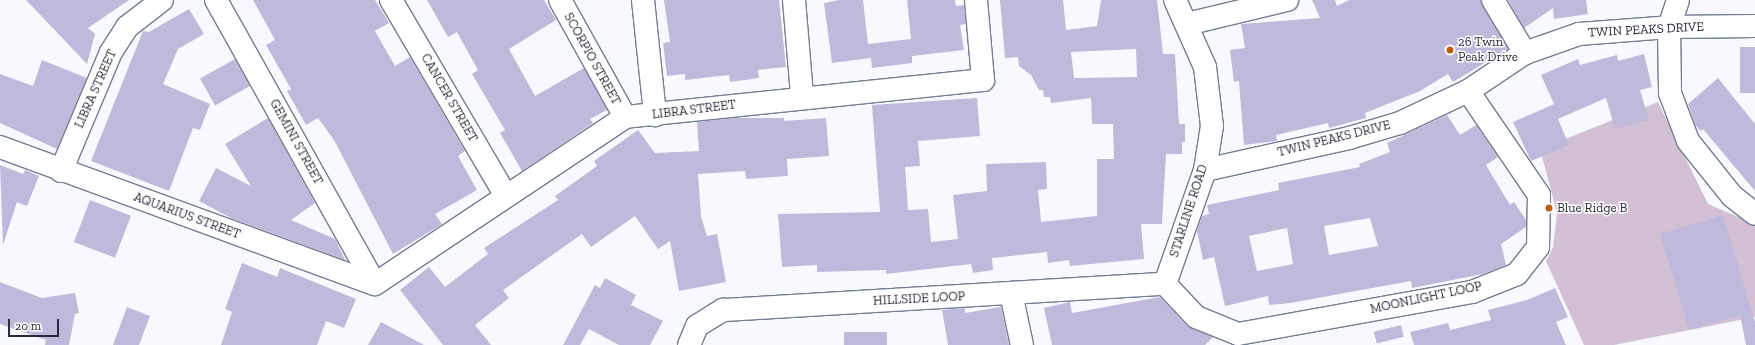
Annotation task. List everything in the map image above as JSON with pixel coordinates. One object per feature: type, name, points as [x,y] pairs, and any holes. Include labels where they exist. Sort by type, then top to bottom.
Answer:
[{"type":"street","name":"LIBRA STREET","points":[[61,171],[111,52],[127,27],[162,0]]},
{"type":"street","name":"GEMINI STREET","points":[[216,0],[375,284]]},
{"type":"street","name":"CANCER STREET","points":[[391,0],[506,196]]},
{"type":"street","name":"SCORPIO STREET","points":[[560,0],[625,117]]},
{"type":"street","points":[[643,0],[655,115]]},
{"type":"street","points":[[794,0],[802,96]]},
{"type":"street","name":"LIBRA STREET","points":[[375,284],[625,117],[655,115],[802,96],[983,80],[976,0]]},
{"type":"street","name":"STARLINE ROAD","points":[[1165,284],[1205,170],[1212,126],[1205,67],[1188,24],[1176,0]]},
{"type":"street","points":[[1188,24],[1287,0]]},
{"type":"street","points":[[1493,0],[1525,53]]},
{"type":"street","points":[[1678,0],[1669,27],[1670,93],[1688,142],[1732,196],[1755,214]]},
{"type":"street","name":"TWIN PEAKS DRIVE","points":[[1205,170],[1349,138],[1400,123],[1468,91],[1525,53],[1579,34],[1669,27],[1755,26]]},
{"type":"street","name":"MOONLIGHT LOOP","points":[[1165,284],[1196,317],[1238,334],[1472,292],[1517,274],[1538,247],[1539,195],[1468,91]]},
{"type":"street","name":"AQUARIUS STREET","points":[[0,147],[61,171],[375,284]]},
{"type":"street","name":"HILLSIDE LOOP","points":[[690,345],[697,326],[723,310],[1165,284]]},
{"type":"street","points":[[1011,294],[1022,345]]},
{"type":"shaded area","points":[[1658,102],[1708,204],[1755,224],[1755,317],[1614,345],[1584,345],[1546,261],[1553,247],[1557,213],[1540,149]]},
{"type":"building","points":[[26,0],[129,0],[88,28],[95,34],[87,64]]},
{"type":"building","points":[[253,0],[375,0],[389,23],[375,31],[395,66],[410,57],[465,151],[458,156],[477,190],[435,214],[442,224],[393,254],[334,140],[318,118],[306,125],[287,91],[291,89],[266,45],[275,40]]},
{"type":"building","points":[[427,0],[544,0],[556,20],[509,49],[535,96],[584,68],[607,110],[590,119],[593,123],[522,171],[500,133],[505,130],[472,74],[478,70],[457,32],[448,37]]},
{"type":"building","points":[[664,0],[779,0],[786,67],[758,70],[759,78],[730,82],[729,75],[685,80],[685,74],[667,76],[663,43],[670,42]]},
{"type":"building","points":[[839,0],[863,0],[868,44],[911,39],[907,0],[955,0],[956,6],[964,5],[966,24],[960,25],[964,50],[912,56],[912,63],[872,68],[871,58],[832,63],[824,3]]},
{"type":"building","points":[[1000,0],[1063,0],[1066,30],[1097,26],[1101,0],[1157,0],[1163,54],[1175,54],[1179,124],[1185,124],[1185,142],[1182,142],[1182,154],[1166,154],[1162,224],[1141,224],[1144,259],[1070,266],[1069,260],[1048,263],[1047,252],[992,258],[993,270],[973,273],[971,264],[886,274],[886,270],[817,272],[817,265],[782,267],[778,214],[880,212],[872,105],[977,98],[980,136],[918,141],[920,166],[905,167],[908,210],[928,209],[931,242],[958,239],[953,195],[987,191],[986,164],[1046,162],[1047,189],[1038,190],[1041,222],[1097,216],[1097,159],[1114,159],[1113,124],[1092,124],[1091,98],[1051,103],[1050,97],[1044,97],[1043,90],[1039,90],[1031,75],[1019,66],[1018,57],[1005,58]],"holes":[[[1136,49],[1137,77],[1074,78],[1071,52]]]},
{"type":"building","points":[[1312,0],[1335,0],[1337,6],[1349,0],[1481,0],[1508,49],[1453,82],[1448,74],[1420,91],[1365,113],[1366,118],[1329,128],[1328,123],[1276,135],[1277,141],[1244,145],[1239,81],[1234,82],[1230,50],[1245,48],[1241,24],[1320,18]]},
{"type":"building","points":[[1508,0],[1586,0],[1588,14],[1554,19],[1553,8],[1524,28]]},
{"type":"building","points":[[189,9],[204,34],[178,49],[163,84],[210,104],[200,130],[193,128],[169,191],[91,161],[143,31],[149,32]]},
{"type":"building","points":[[1740,47],[1755,47],[1755,93],[1740,93]]},
{"type":"building","points":[[1644,54],[1652,87],[1640,90],[1649,120],[1615,129],[1606,98],[1558,119],[1569,145],[1531,161],[1513,122],[1554,104],[1541,75],[1578,59],[1580,65],[1617,55],[1618,61]]},
{"type":"building","points":[[235,59],[250,86],[215,106],[200,78]]},
{"type":"building","points":[[42,60],[87,78],[57,149],[0,123],[0,74],[33,86]]},
{"type":"building","points":[[1718,78],[1755,124],[1755,191],[1703,129],[1701,131],[1695,125],[1688,104]]},
{"type":"building","points":[[1447,115],[1460,135],[1476,125],[1498,157],[1486,165],[1510,205],[1514,202],[1526,220],[1526,227],[1501,244],[1506,265],[1483,274],[1412,288],[1411,281],[1290,303],[1269,305],[1268,296],[1225,306],[1214,257],[1203,260],[1197,231],[1202,216],[1209,214],[1207,205],[1279,190],[1278,183],[1360,167],[1359,164],[1390,152],[1387,143]],"holes":[[[1370,218],[1378,246],[1329,255],[1324,226]],[[1287,228],[1293,264],[1257,271],[1249,236]]]},
{"type":"building","points":[[268,118],[315,203],[291,220],[335,239],[345,260],[231,218],[199,201],[216,168],[251,186],[225,144]]},
{"type":"building","points":[[733,118],[784,118],[784,121],[826,118],[829,156],[787,159],[788,176],[746,179],[745,171],[698,174],[701,216],[707,236],[717,234],[726,282],[679,291],[670,241],[658,249],[635,216],[591,247],[582,234],[503,290],[509,298],[475,325],[491,345],[443,345],[400,290],[429,267],[445,287],[488,254],[484,248],[558,200],[555,196],[597,166],[594,161],[638,130],[655,153],[699,151],[697,122]]},
{"type":"building","points":[[0,165],[23,174],[25,170],[39,176],[27,206],[17,202],[3,245]]},
{"type":"building","points":[[90,200],[131,216],[115,258],[74,242]]},
{"type":"building","points":[[1723,215],[1755,322],[1755,345],[1746,345],[1740,315],[1689,330],[1660,234]]},
{"type":"building","points":[[242,263],[277,277],[280,268],[356,299],[344,328],[326,321],[317,345],[221,345],[232,312],[225,309]]},
{"type":"building","points":[[605,278],[636,295],[631,305],[663,321],[650,345],[619,345],[589,329],[580,345],[563,345],[595,285],[600,288]]},
{"type":"building","points":[[0,282],[42,298],[75,293],[79,313],[75,314],[69,345],[45,345],[46,340],[0,324]]},
{"type":"building","points":[[1555,288],[1568,317],[1556,322],[1566,345],[1414,345],[1410,332],[1448,323],[1450,330],[1491,320],[1488,310],[1527,300]]},
{"type":"building","points":[[1160,297],[1187,326],[1213,337],[1205,345],[1052,345],[1044,308],[1070,302],[1072,313]]},
{"type":"building","points":[[127,307],[150,316],[139,345],[113,345]]},
{"type":"building","points":[[1001,307],[1009,345],[948,345],[942,310],[965,308],[965,313]]},
{"type":"building","points":[[381,322],[424,345],[368,345]]},
{"type":"building","points":[[1401,325],[1404,337],[1377,343],[1374,332]]},
{"type":"building","points":[[844,332],[887,332],[887,345],[844,345]]},
{"type":"place","name":"26 Twin Peak Drive","points":[[1450,50]]},
{"type":"place","name":"Blue Ridge B","points":[[1549,208]]}]
